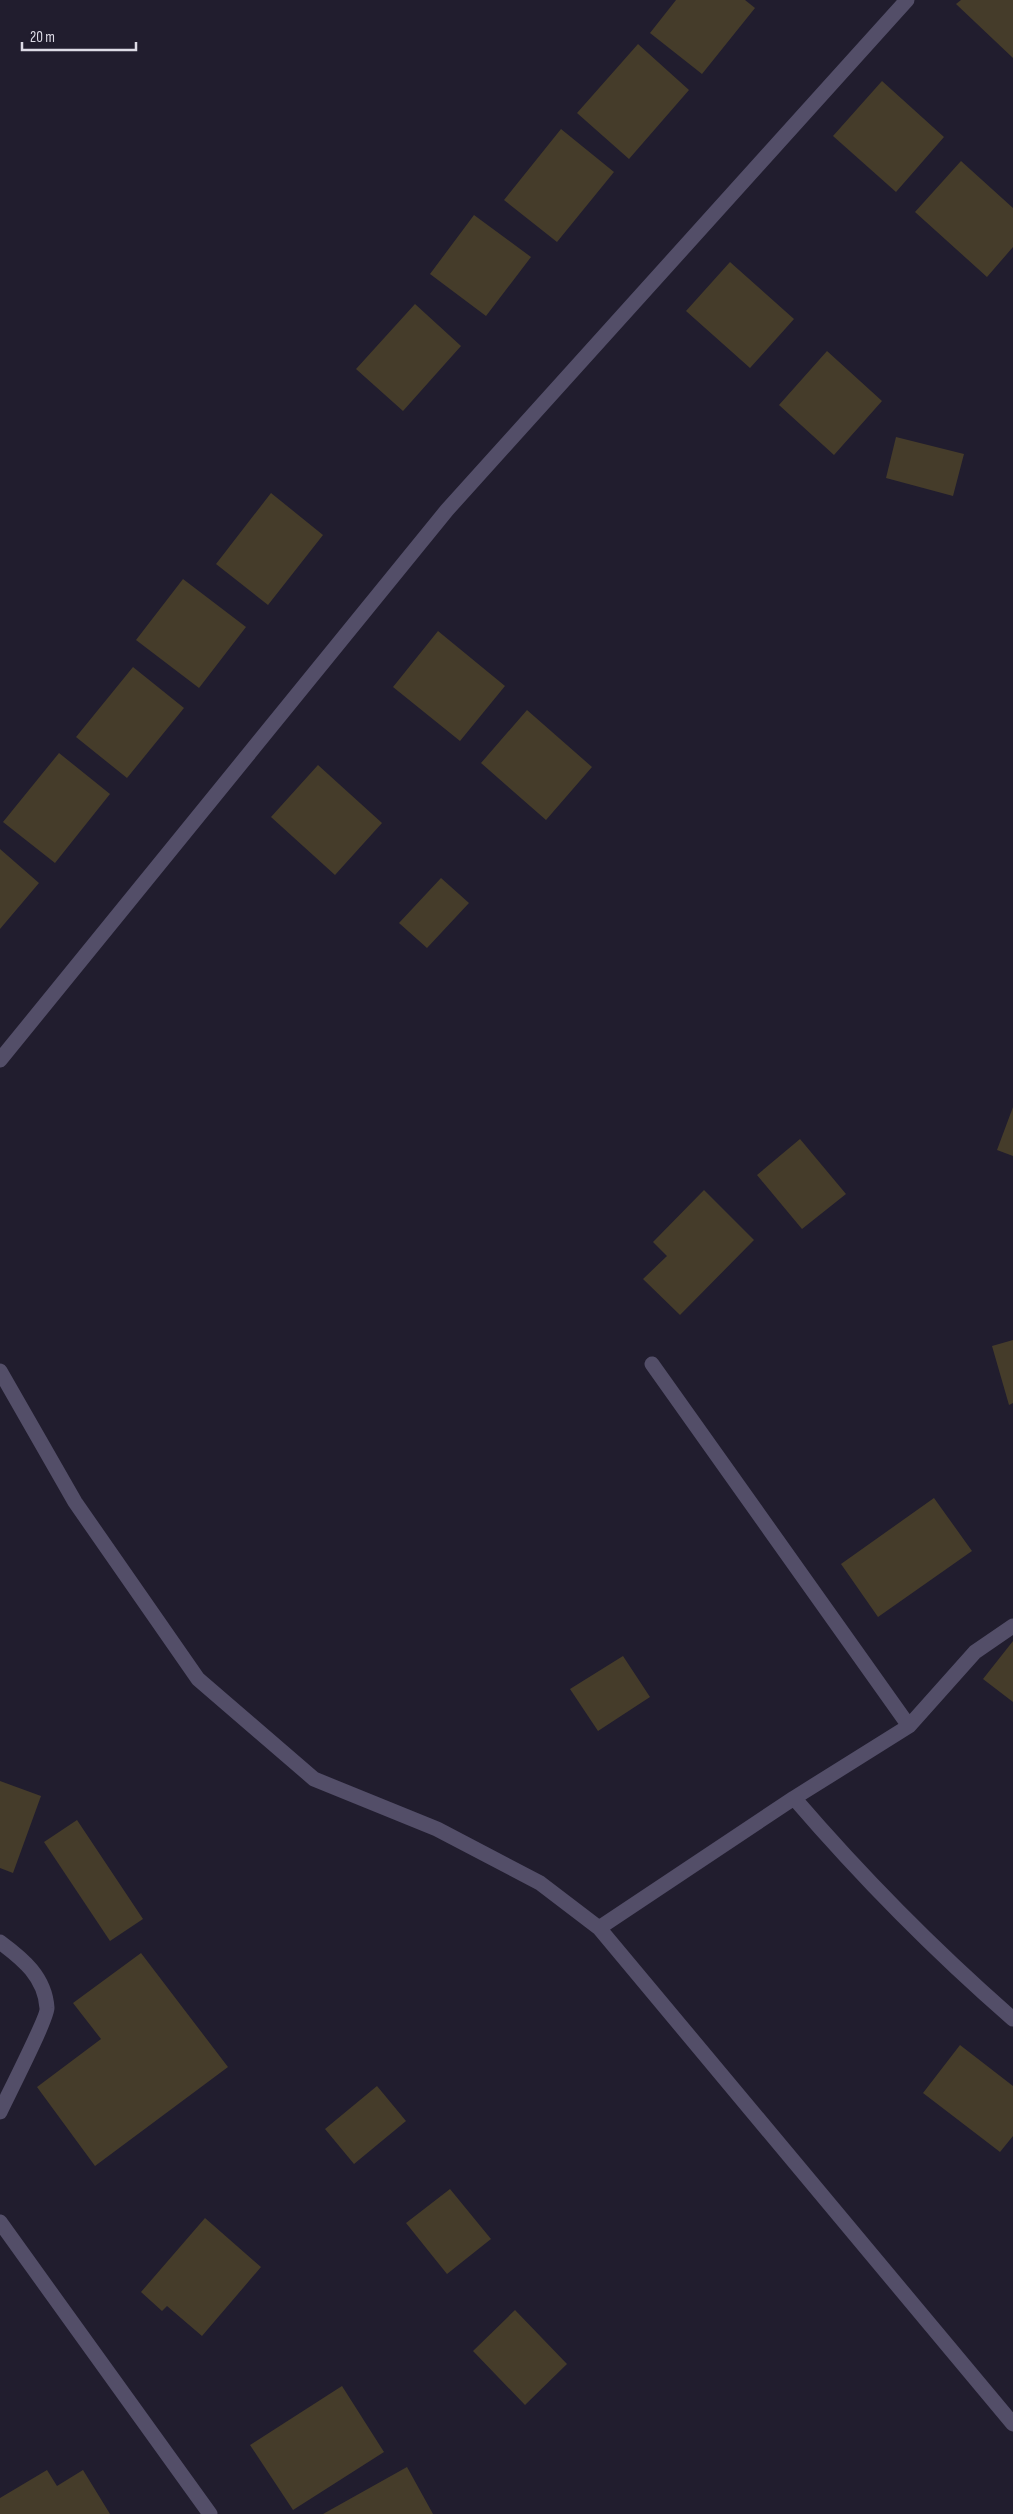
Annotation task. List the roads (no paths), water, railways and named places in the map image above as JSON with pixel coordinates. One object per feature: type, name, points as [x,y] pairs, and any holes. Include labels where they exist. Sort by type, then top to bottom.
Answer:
[{"type":"street","points":[[0,1060],[448,510],[907,0]]},
{"type":"street","points":[[652,1364],[909,1726]]},
{"type":"street","points":[[0,1371],[75,1502],[198,1679],[314,1779],[437,1830],[540,1883],[599,1928],[1013,2424]]},
{"type":"street","points":[[599,1928],[794,1798],[909,1726],[975,1652],[1013,1626]]},
{"type":"street","points":[[794,1798],[852,1865],[984,1994],[1013,2019]]},
{"type":"street","points":[[0,1942],[23,1958],[41,1982],[48,2010],[0,2112]]},
{"type":"street","points":[[0,2222],[210,2514]]}]
